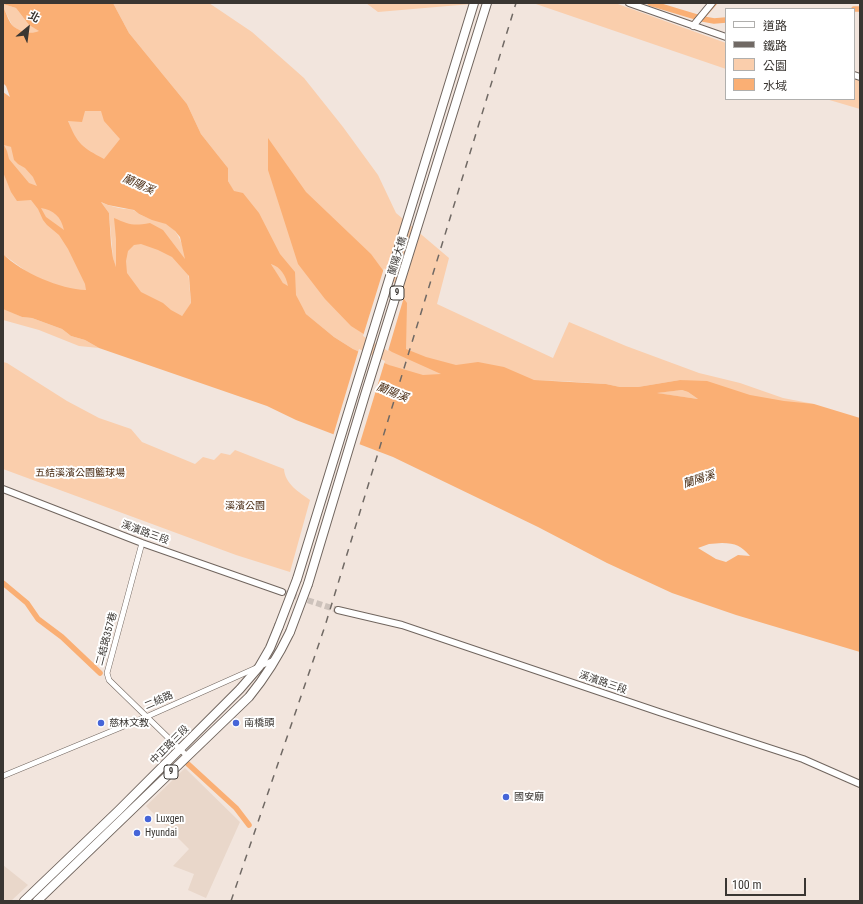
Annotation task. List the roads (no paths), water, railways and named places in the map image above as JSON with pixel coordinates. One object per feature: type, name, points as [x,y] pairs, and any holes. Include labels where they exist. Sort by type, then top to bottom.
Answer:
[{"type":"main road","name":"蘭陽大橋","points":[[297,579],[474,3]]},
{"type":"main road","name":"蘭陽大橋","points":[[308,584],[487,3]]},
{"type":"main road","name":"中正路三段","points":[[24,901],[118,811],[240,689],[259,667],[280,626],[297,579]]},
{"type":"main road","name":"中正路三段","points":[[37,901],[249,696],[263,680],[277,659],[290,632],[308,584]]},
{"type":"street","points":[[629,3],[725,37]]},
{"type":"street","points":[[693,26],[712,3]]},
{"type":"street","name":"溪濱路三段","points":[[3,489],[142,543],[282,592]]},
{"type":"street","name":"二結路357巷","points":[[142,543],[107,673],[109,680],[187,756]]},
{"type":"street","name":"溪濱路三段","points":[[338,610],[402,625],[652,710],[803,759],[860,784]]},
{"type":"street","name":"二結路","points":[[3,776],[146,717],[277,659]]},
{"type":"street","points":[[103,682],[109,680]]},
{"type":"water","name":"蘭陽溪","points":[[113,3],[129,33],[187,104],[201,134],[228,168],[228,181],[234,191],[243,193],[259,213],[280,254],[295,272],[296,295],[306,314],[334,337],[353,349],[389,365],[423,375],[441,374],[392,352],[351,326],[325,299],[298,264],[268,170],[268,138],[306,192],[371,254],[407,303],[406,349],[426,357],[456,365],[478,362],[504,367],[534,380],[606,384],[620,387],[638,387],[680,380],[707,381],[750,395],[784,401],[814,404],[860,418],[860,652],[736,615],[672,593],[607,563],[538,527],[393,457],[296,420],[267,406],[99,348],[85,340],[71,336],[62,329],[32,318],[22,317],[3,309],[3,254],[20,268],[42,279],[65,287],[86,290],[85,284],[68,249],[59,235],[43,220],[38,209],[31,200],[17,201],[11,192],[3,172],[3,92],[10,97],[6,86],[3,83],[3,7],[12,25],[15,27],[29,33],[39,31],[29,25],[16,8],[3,4]],"holes":[[[85,111],[101,111],[104,121],[120,139],[104,159],[90,151],[78,140],[68,121],[82,122]],[[4,145],[11,147],[14,160],[25,168],[33,177],[37,186],[29,183],[9,159]],[[101,202],[108,205],[134,210],[152,220],[166,224],[180,237],[185,259],[163,230],[150,223],[132,224],[114,218],[116,267],[111,244],[109,213]],[[41,208],[53,212],[61,221],[64,230],[46,217]],[[141,244],[158,250],[172,257],[189,276],[191,303],[182,316],[171,310],[163,303],[141,292],[127,273],[126,261],[128,251],[134,245]],[[271,264],[278,267],[282,272],[288,286],[283,283]],[[682,390],[698,399],[657,393]],[[709,544],[735,544],[741,547],[750,556],[738,555],[726,562],[716,559],[698,548]]]},
{"type":"waterway","points":[[650,3],[703,19],[714,21],[725,20]]},
{"type":"waterway","points":[[703,19],[717,3]]},
{"type":"waterway","points":[[855,9],[860,9]]},
{"type":"waterway","points":[[3,583],[27,603],[38,619],[62,637],[100,673]]},
{"type":"waterway","points":[[188,764],[236,808],[249,825]]},
{"type":"tunnel","points":[[282,592],[338,610]]},
{"type":"railway","points":[[231,901],[325,626],[516,3]]},
{"type":"place","name":"慈林文教","points":[[101,723]]},
{"type":"place","name":"南橋頭","points":[[236,723]]},
{"type":"place","name":"國安廟","points":[[506,797]]},
{"type":"place","name":"Luxgen","points":[[148,819]]},
{"type":"place","name":"Hyundai","points":[[137,833]]},
{"type":"park label","name":"五結溪濱公園籃球場","points":[[80,473]]},
{"type":"park label","name":"溪濱公園","points":[[245,506]]}]
